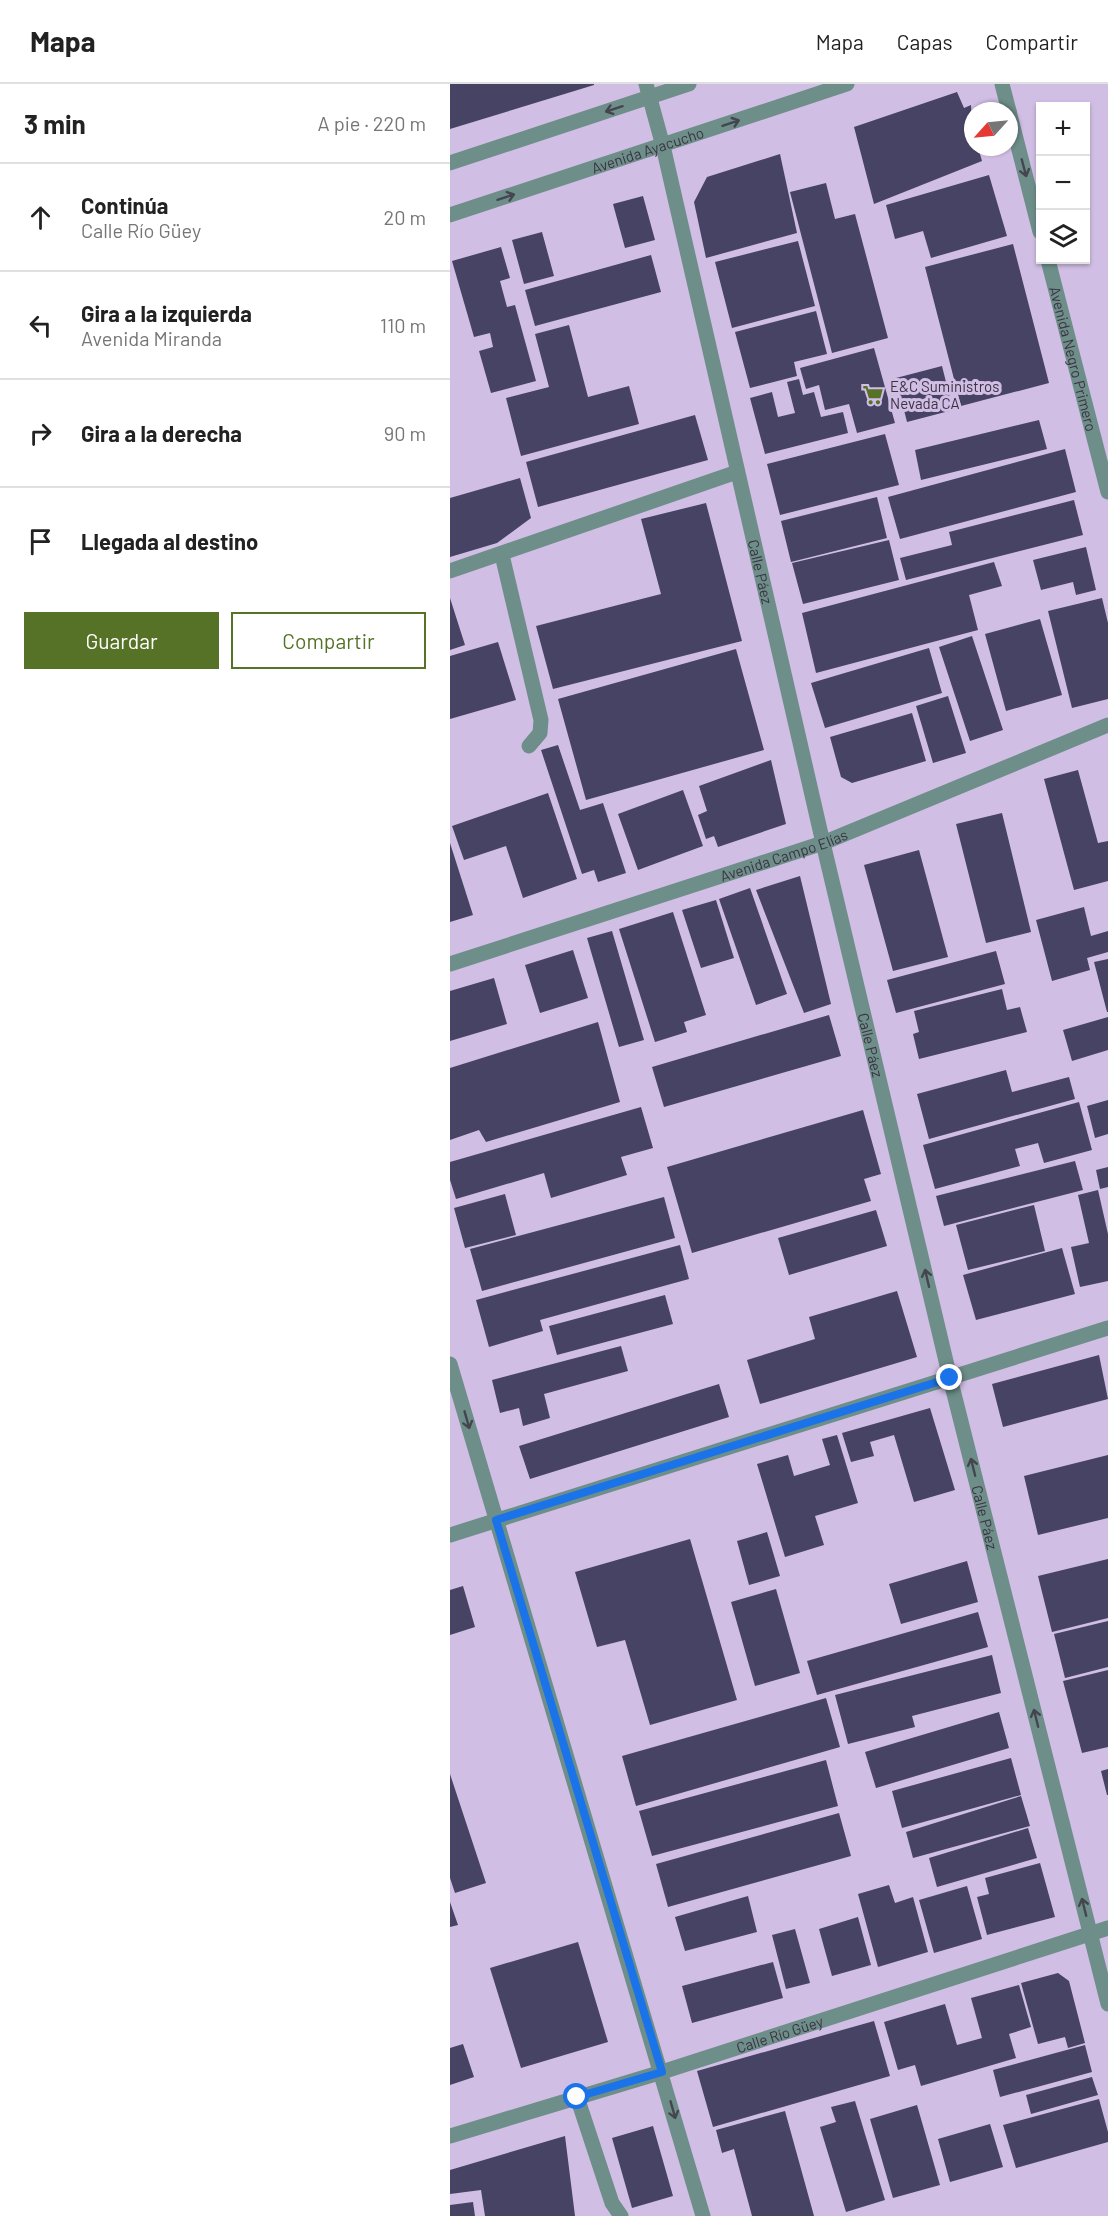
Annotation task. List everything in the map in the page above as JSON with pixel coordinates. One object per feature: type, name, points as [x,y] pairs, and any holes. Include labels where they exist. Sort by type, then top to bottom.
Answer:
[{"type":"street","points":[[450,163],[648,91],[689,84]]},
{"type":"street","name":"Avenida Ayacucho","points":[[450,215],[847,84]]},
{"type":"street","points":[[1002,84],[1007,102]]},
{"type":"street","name":"Calle Páez","points":[[648,91],[663,146],[823,843],[950,1378],[1108,2004]]},
{"type":"street","points":[[1018,145],[1036,213]]},
{"type":"street","name":"Avenida Negro Primero","points":[[1049,264],[1108,492]]},
{"type":"street","points":[[450,571],[502,555],[737,472]]},
{"type":"street","points":[[502,555],[541,720],[540,733],[529,746]]},
{"type":"street","name":"Avenida Campo Elías","points":[[450,964],[823,843],[1108,725]]},
{"type":"street","points":[[450,1535],[1108,1328]]},
{"type":"street","points":[[450,1364],[703,2216]]},
{"type":"street","name":"Calle Río Güey","points":[[450,2136],[662,2072],[1108,1928]]},
{"type":"street","points":[[577,2097],[612,2203],[621,2216]]},
{"type":"building","points":[[450,84],[594,84],[594,85],[450,129]]},
{"type":"building","points":[[957,92],[964,108],[964,156],[981,156],[982,161],[874,204],[854,127]]},
{"type":"building","points":[[780,154],[797,233],[706,258],[694,202],[707,177]]},
{"type":"building","points":[[989,175],[1007,236],[931,258],[923,231],[895,239],[886,205]]},
{"type":"building","points":[[826,183],[835,219],[855,214],[888,338],[832,353],[790,192]]},
{"type":"building","points":[[643,196],[655,240],[625,248],[613,204]]},
{"type":"building","points":[[542,232],[554,276],[524,284],[512,240]]},
{"type":"building","points":[[798,241],[815,306],[732,328],[715,262]]},
{"type":"building","points":[[1013,244],[1049,383],[961,406],[925,267]]},
{"type":"building","points":[[501,247],[510,278],[500,281],[507,307],[515,305],[536,381],[491,393],[479,351],[493,347],[490,333],[474,337],[452,261]]},
{"type":"building","points":[[651,255],[661,292],[535,326],[525,290]]},
{"type":"building","points":[[816,311],[827,354],[794,362],[797,376],[750,388],[735,332]]},
{"type":"building","points":[[569,325],[588,397],[629,386],[639,424],[521,456],[506,398],[549,387],[535,334]]},
{"type":"building","points":[[874,348],[895,423],[857,433],[849,404],[825,410],[819,385],[806,389],[800,368]]},
{"type":"building","points":[[942,366],[953,410],[907,422],[896,378]]},
{"type":"building","points":[[799,379],[803,395],[814,392],[821,417],[843,412],[848,433],[765,454],[750,398],[772,392],[778,417],[795,413],[787,382]]},
{"type":"building","points":[[695,415],[708,460],[538,507],[526,462]]},
{"type":"building","points":[[1039,420],[1047,449],[921,480],[915,450]]},
{"type":"building","points":[[885,434],[899,485],[780,515],[767,464]]},
{"type":"building","points":[[1065,449],[1076,492],[900,539],[888,497]]},
{"type":"building","points":[[520,478],[531,518],[497,543],[450,557],[450,498]]},
{"type":"building","points":[[877,497],[887,538],[791,562],[781,521]]},
{"type":"building","points":[[1074,500],[1083,535],[906,580],[900,558],[952,545],[949,532]]},
{"type":"building","points":[[706,503],[742,641],[553,689],[536,626],[661,594],[641,519]]},
{"type":"building","points":[[889,540],[899,580],[803,604],[792,563]]},
{"type":"building","points":[[1086,547],[1096,590],[1076,595],[1073,582],[1041,590],[1033,560]]},
{"type":"building","points":[[994,562],[1002,586],[969,595],[978,630],[816,673],[802,613]]},
{"type":"building","points":[[450,598],[465,645],[450,650]]},
{"type":"building","points":[[1102,598],[1108,623],[1108,699],[1072,708],[1048,611]]},
{"type":"building","points":[[1040,619],[1062,695],[1006,711],[985,634]]},
{"type":"building","points":[[972,636],[1003,730],[970,741],[939,647]]},
{"type":"building","points":[[498,642],[516,700],[450,719],[450,656]]},
{"type":"building","points":[[929,648],[942,693],[825,728],[811,683]]},
{"type":"building","points":[[736,649],[764,750],[586,800],[558,699]]},
{"type":"building","points":[[948,696],[966,753],[933,763],[916,706]]},
{"type":"building","points":[[912,713],[926,761],[852,783],[841,777],[830,737]]},
{"type":"building","points":[[558,745],[580,810],[603,803],[626,873],[598,882],[594,870],[582,874],[541,750]]},
{"type":"building","points":[[771,760],[786,824],[718,847],[714,836],[706,839],[698,815],[707,811],[699,786]]},
{"type":"building","points":[[1078,770],[1098,843],[1108,841],[1108,881],[1074,890],[1044,779]]},
{"type":"building","points":[[683,790],[703,846],[638,870],[618,814]]},
{"type":"building","points":[[548,793],[577,879],[523,898],[506,846],[464,860],[452,826]]},
{"type":"building","points":[[1002,813],[1031,932],[986,943],[956,824]]},
{"type":"building","points":[[450,843],[473,915],[450,922]]},
{"type":"building","points":[[919,850],[948,957],[893,971],[864,865]]},
{"type":"building","points":[[800,876],[831,1004],[804,1013],[756,890]]},
{"type":"building","points":[[750,888],[787,994],[756,1005],[719,899]]},
{"type":"building","points":[[716,900],[734,958],[701,968],[682,910]]},
{"type":"building","points":[[1084,907],[1091,936],[1108,931],[1108,952],[1087,958],[1090,970],[1052,981],[1036,920]]},
{"type":"building","points":[[673,912],[706,1015],[684,1022],[687,1032],[655,1042],[619,929]]},
{"type":"building","points":[[612,931],[644,1040],[619,1047],[587,938]]},
{"type":"building","points":[[573,950],[588,998],[540,1013],[525,965]]},
{"type":"building","points":[[996,951],[1005,984],[896,1013],[887,980]]},
{"type":"building","points":[[1108,959],[1108,1012],[1107,1012],[1094,962]]},
{"type":"building","points":[[494,978],[507,1024],[450,1041],[450,991]]},
{"type":"building","points":[[1002,989],[1007,1010],[1020,1007],[1027,1032],[919,1059],[913,1034],[919,1032],[914,1011]]},
{"type":"building","points":[[829,1015],[841,1056],[664,1107],[652,1067]]},
{"type":"building","points":[[1108,1017],[1108,1050],[1072,1061],[1063,1030]]},
{"type":"building","points":[[598,1022],[620,1102],[486,1142],[479,1130],[450,1140],[450,1068]]},
{"type":"building","points":[[1006,1070],[1012,1092],[1069,1077],[1075,1099],[929,1139],[917,1094]]},
{"type":"building","points":[[1108,1100],[1108,1134],[1095,1138],[1087,1106]]},
{"type":"building","points":[[1079,1102],[1092,1150],[1044,1163],[1038,1143],[1015,1149],[1020,1166],[935,1189],[923,1145]]},
{"type":"building","points":[[641,1107],[653,1148],[621,1157],[627,1175],[551,1198],[544,1173],[456,1199],[450,1180],[450,1162]]},
{"type":"building","points":[[863,1110],[881,1174],[864,1179],[871,1201],[692,1253],[667,1167]]},
{"type":"building","points":[[1075,1161],[1083,1190],[944,1226],[936,1196]]},
{"type":"building","points":[[1108,1167],[1108,1187],[1100,1189],[1096,1170]]},
{"type":"building","points":[[1098,1190],[1108,1234],[1108,1281],[1080,1287],[1071,1247],[1089,1243],[1078,1195]]},
{"type":"building","points":[[505,1194],[516,1235],[465,1248],[454,1208]]},
{"type":"building","points":[[664,1197],[675,1238],[482,1291],[470,1249]]},
{"type":"building","points":[[1034,1205],[1045,1251],[968,1270],[956,1225]]},
{"type":"building","points":[[876,1210],[887,1246],[789,1275],[778,1238]]},
{"type":"building","points":[[680,1245],[689,1279],[540,1320],[543,1331],[489,1347],[476,1300]]},
{"type":"building","points":[[1062,1248],[1075,1294],[976,1320],[963,1275]]},
{"type":"building","points":[[897,1291],[917,1357],[760,1404],[747,1360],[815,1339],[809,1317]]},
{"type":"building","points":[[665,1295],[673,1324],[557,1355],[549,1326]]},
{"type":"building","points":[[621,1346],[628,1371],[544,1394],[550,1418],[523,1426],[519,1408],[500,1413],[492,1380]]},
{"type":"building","points":[[1099,1355],[1108,1399],[1003,1427],[992,1384]]},
{"type":"building","points":[[719,1384],[729,1417],[530,1479],[519,1446]]},
{"type":"building","points":[[930,1408],[955,1490],[914,1502],[894,1435],[870,1442],[874,1456],[851,1462],[842,1433]]},
{"type":"building","points":[[837,1435],[858,1503],[815,1516],[824,1545],[785,1557],[757,1464],[788,1455],[794,1476],[830,1465],[822,1439]]},
{"type":"building","points":[[1108,1455],[1108,1518],[1038,1535],[1024,1476]]},
{"type":"building","points":[[767,1532],[780,1576],[749,1585],[737,1541]]},
{"type":"building","points":[[690,1539],[737,1700],[650,1725],[625,1640],[597,1647],[575,1572]]},
{"type":"building","points":[[1108,1559],[1108,1618],[1052,1632],[1038,1576]]},
{"type":"building","points":[[967,1561],[978,1602],[901,1624],[889,1584]]},
{"type":"building","points":[[463,1586],[475,1627],[450,1635],[450,1590]]},
{"type":"building","points":[[776,1589],[800,1673],[755,1686],[731,1602]]},
{"type":"building","points":[[978,1612],[988,1647],[817,1695],[807,1661]]},
{"type":"building","points":[[1108,1621],[1108,1667],[1065,1678],[1054,1634]]},
{"type":"building","points":[[992,1655],[1001,1693],[912,1716],[915,1727],[848,1744],[835,1695]]},
{"type":"building","points":[[1108,1670],[1108,1747],[1082,1753],[1063,1681]]},
{"type":"building","points":[[826,1698],[840,1747],[636,1806],[622,1756]]},
{"type":"building","points":[[999,1712],[1009,1748],[876,1788],[865,1752]]},
{"type":"building","points":[[1011,1758],[1021,1795],[902,1828],[892,1791]]},
{"type":"building","points":[[826,1760],[838,1806],[652,1856],[639,1811]]},
{"type":"building","points":[[1108,1769],[1108,1795],[1107,1795],[1101,1771]]},
{"type":"building","points":[[450,1774],[486,1883],[455,1893],[450,1878]]},
{"type":"building","points":[[1021,1796],[1030,1826],[913,1858],[906,1832]]},
{"type":"building","points":[[839,1813],[851,1856],[668,1907],[656,1864]]},
{"type":"building","points":[[1028,1828],[1037,1858],[937,1887],[929,1858]]},
{"type":"building","points":[[1040,1863],[1055,1917],[987,1935],[977,1897],[989,1894],[985,1878]]},
{"type":"building","points":[[889,1885],[895,1903],[913,1897],[928,1952],[878,1967],[858,1894]]},
{"type":"building","points":[[967,1886],[982,1939],[934,1953],[919,1900]]},
{"type":"building","points":[[748,1896],[757,1932],[685,1951],[675,1917]]},
{"type":"building","points":[[450,1902],[458,1925],[450,1927]]},
{"type":"building","points":[[858,1917],[871,1965],[832,1976],[819,1929]]},
{"type":"building","points":[[795,1929],[810,1983],[786,1989],[772,1935]]},
{"type":"building","points":[[578,1942],[608,2042],[521,2068],[490,1968]]},
{"type":"building","points":[[773,1962],[783,1998],[692,2023],[682,1986]]},
{"type":"building","points":[[1058,1973],[1069,1981],[1085,2043],[1068,2048],[1065,2037],[1038,2044],[1021,1983]]},
{"type":"building","points":[[1019,1985],[1031,2027],[1009,2034],[1016,2058],[921,2086],[915,2065],[898,2070],[884,2022],[945,2004],[957,2045],[982,2038],[971,1998]]},
{"type":"building","points":[[874,2021],[890,2076],[713,2127],[697,2071]]},
{"type":"building","points":[[463,2044],[474,2077],[450,2085],[450,2048]]},
{"type":"building","points":[[1085,2045],[1092,2072],[1000,2097],[993,2070]]},
{"type":"building","points":[[1092,2077],[1098,2095],[1031,2114],[1026,2095]]},
{"type":"building","points":[[1099,2099],[1108,2132],[1108,2142],[1016,2168],[1003,2125]]},
{"type":"building","points":[[855,2101],[885,2200],[846,2212],[820,2127],[836,2122],[831,2107]]},
{"type":"building","points":[[917,2105],[940,2185],[893,2198],[870,2119]]},
{"type":"building","points":[[785,2111],[814,2216],[752,2216],[734,2149],[722,2153],[716,2130]]},
{"type":"building","points":[[990,2124],[1003,2167],[950,2182],[938,2139]]},
{"type":"building","points":[[653,2126],[673,2196],[632,2208],[612,2138]]},
{"type":"building","points":[[565,2136],[575,2216],[485,2216],[481,2190],[450,2194],[450,2170]]},
{"type":"building","points":[[473,2202],[475,2216],[450,2216],[450,2205]]},
{"type":"place","name":"E&C Suministros Nevada CA","points":[[873,395]]},
{"type":"route","points":[[577,2097],[662,2072],[496,1520],[950,1378]]}]
